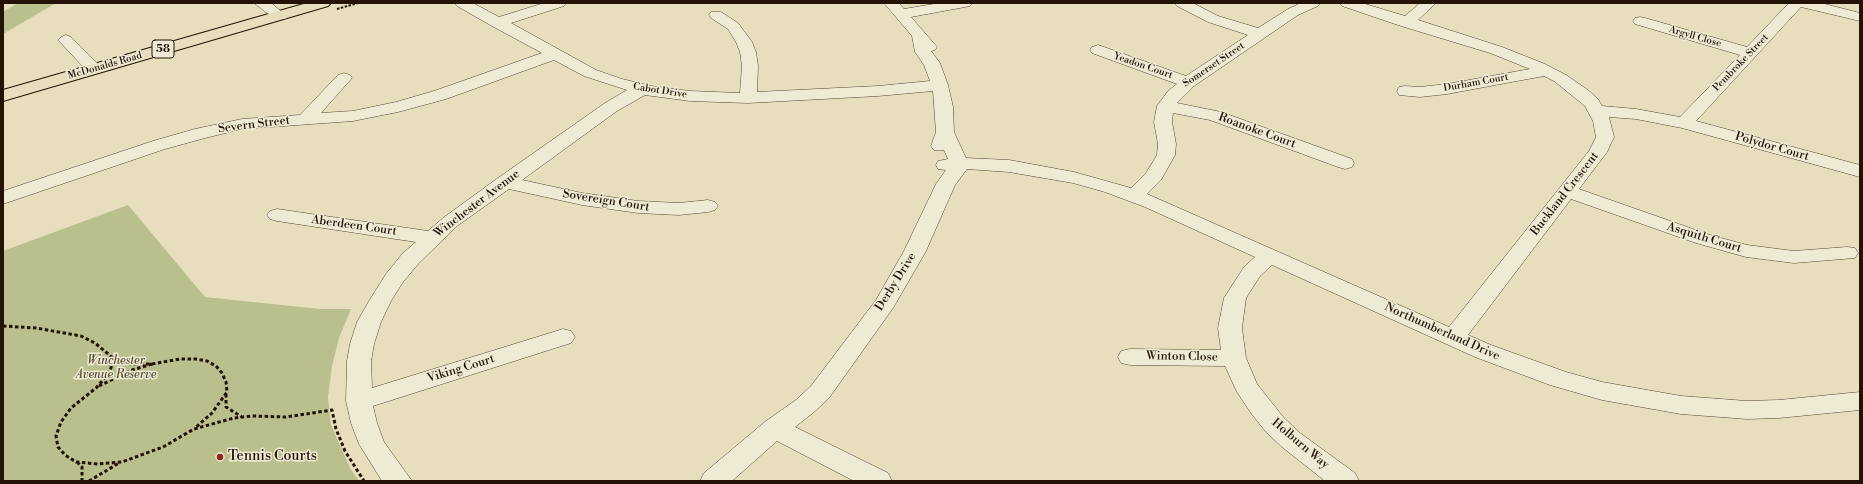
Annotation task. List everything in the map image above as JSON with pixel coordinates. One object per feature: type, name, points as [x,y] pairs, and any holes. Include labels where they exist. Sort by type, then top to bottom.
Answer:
[{"type":"main road","name":"McDonalds Road","points":[[277,14],[306,3]]},
{"type":"main road","name":"McDonalds Road","points":[[3,96],[92,68],[277,14],[323,3]]},
{"type":"main road","name":"McDonalds Road","points":[[3,91],[92,68]]},
{"type":"street","points":[[261,3],[277,14]]},
{"type":"street","name":"Cabot Drive","points":[[462,3],[596,76],[638,88],[690,96],[748,98],[941,87]]},
{"type":"street","points":[[497,22],[559,3]]},
{"type":"street","points":[[891,3],[902,14],[919,37],[923,52],[932,62],[941,87],[944,106],[945,132],[954,165]]},
{"type":"street","points":[[902,14],[965,3]]},
{"type":"street","points":[[1182,3],[1213,19],[1260,34]]},
{"type":"street","name":"Somerset Street","points":[[1166,106],[1174,95],[1188,82],[1293,12],[1313,3]]},
{"type":"street","name":"Buckland Crescent","points":[[1347,3],[1512,56],[1547,71],[1576,89],[1592,103],[1597,110],[1604,128],[1605,138],[1602,145],[1453,338]]},
{"type":"street","points":[[1406,23],[1429,3]]},
{"type":"street","name":"Pembroke Street","points":[[1684,123],[1798,3]]},
{"type":"street","points":[[1803,3],[1860,17]]},
{"type":"street","points":[[716,15],[734,26],[744,42],[748,52],[750,66],[748,98]]},
{"type":"street","name":"Argyll Close","points":[[1640,21],[1751,53]]},
{"type":"street","points":[[66,40],[92,68]]},
{"type":"street","name":"Yeadon Court","points":[[1098,50],[1188,82]]},
{"type":"street","name":"Severn Street","points":[[3,198],[194,134],[242,124],[353,116],[398,108],[440,95],[553,53]]},
{"type":"street","name":"Durham Court","points":[[1405,91],[1447,89],[1547,71]]},
{"type":"street","points":[[304,120],[344,78]]},
{"type":"street","name":"Winchester Avenue","points":[[398,481],[382,462],[372,444],[364,423],[359,401],[359,361],[369,322],[394,279],[432,238],[450,222],[638,88]]},
{"type":"street","points":[[1135,196],[1154,176],[1166,155],[1167,144],[1164,122],[1166,106]]},
{"type":"street","name":"Roanoke Court","points":[[1166,106],[1215,116],[1345,163]]},
{"type":"street","name":"Polydor Court","points":[[1597,110],[1643,115],[1684,123],[1860,171]]},
{"type":"street","name":"Northumberland Drive","points":[[954,165],[983,171],[1043,172],[1093,182],[1135,196],[1453,338],[1515,364],[1559,379],[1602,391],[1646,400],[1715,409],[1779,409],[1860,401]]},
{"type":"street","name":"Derby Drive","points":[[714,481],[820,392],[885,303],[904,273],[918,246],[954,165]]},
{"type":"street","name":"Sovereign Court","points":[[506,182],[582,199],[638,207],[679,210],[708,206]]},
{"type":"street","name":"Asquith Court","points":[[1567,191],[1703,239],[1746,251],[1794,257],[1847,253]]},
{"type":"street","name":"Aberdeen Court","points":[[277,215],[432,238]]},
{"type":"street","name":"Holburn Way","points":[[1269,256],[1252,272],[1235,298],[1230,328],[1234,358],[1246,386],[1260,407],[1275,425],[1291,440],[1345,481]]},
{"type":"street","name":"Viking Court","points":[[359,401],[563,337]]},
{"type":"street","name":"Winton Close","points":[[1130,357],[1234,358]]},
{"type":"street","points":[[776,428],[878,481]]},
{"type":"path","points":[[3,326],[43,329],[81,336],[95,342],[113,358],[131,364],[152,364]]},
{"type":"path","points":[[96,388],[110,368],[113,358]]},
{"type":"path","points":[[82,481],[82,467],[65,455],[58,447],[56,436],[61,422],[71,408],[96,388],[132,370],[152,364],[180,359],[207,361],[216,366],[222,373],[226,382],[226,407],[242,417]]},
{"type":"path","points":[[89,481],[122,462],[163,448],[194,429],[212,413],[227,392]]},
{"type":"path","points":[[194,429],[242,417],[286,417],[332,410],[336,429],[345,451],[364,481]]},
{"type":"path","points":[[76,462],[98,464],[122,462]]},
{"type":"green space","points":[[18,3],[56,3],[3,34],[3,12]]},
{"type":"green space","name":"Winchester Avenue Reserve","points":[[128,205],[205,297],[320,309],[351,309],[339,338],[332,366],[328,397],[331,425],[350,468],[359,481],[3,481],[3,251]]},
{"type":"place","name":"Tennis Courts","points":[[220,457]]}]
